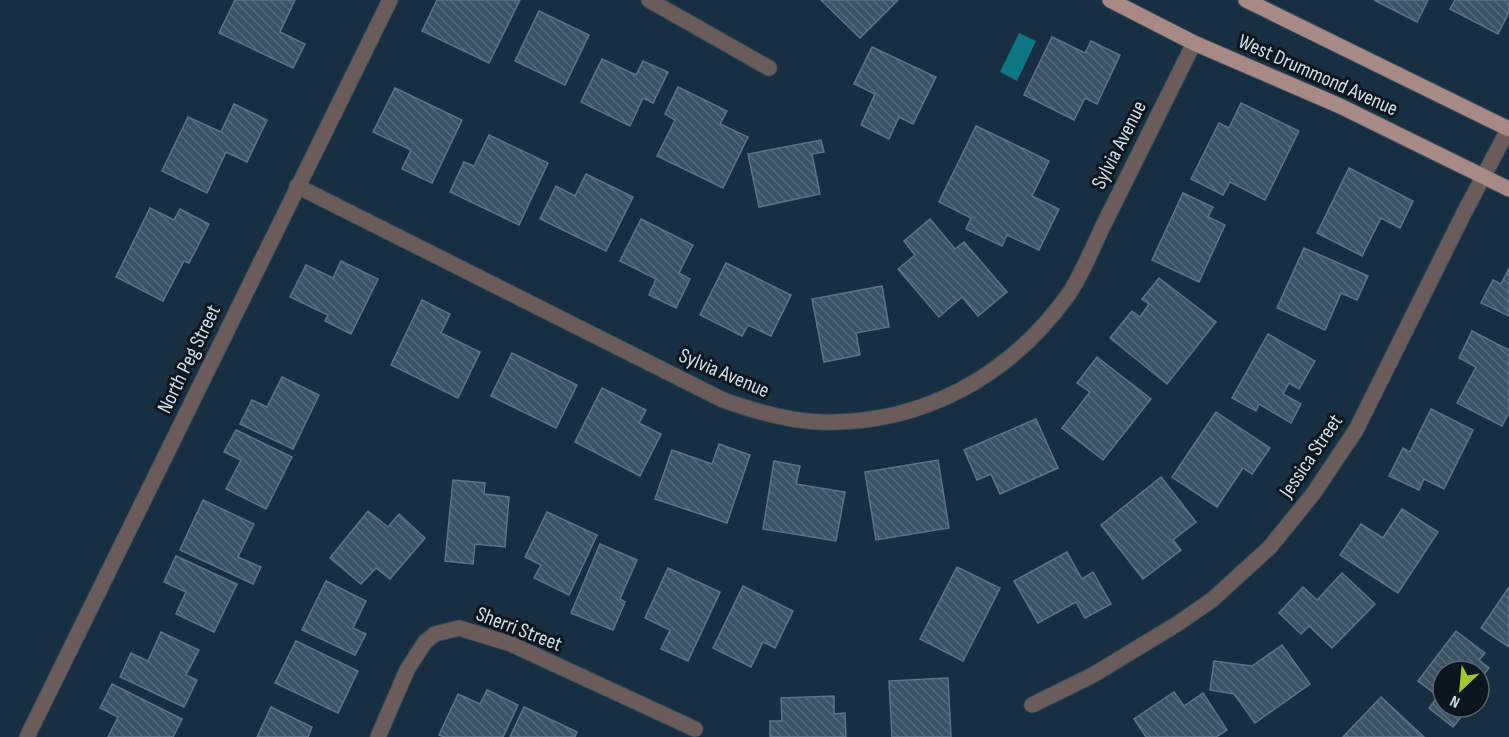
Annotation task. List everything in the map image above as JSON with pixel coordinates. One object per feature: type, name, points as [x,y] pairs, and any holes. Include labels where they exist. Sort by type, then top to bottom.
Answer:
[{"type":"main road","name":"West Drummond Avenue","points":[[1110,0],[1194,43],[1340,106],[1509,189]]},
{"type":"main road","name":"West Drummond Avenue","points":[[1246,0],[1509,129]]},
{"type":"street","name":"North Peg Street","points":[[27,737],[390,0]]},
{"type":"street","points":[[649,0],[769,68]]},
{"type":"street","name":"Sylvia Avenue","points":[[297,186],[723,400],[762,414],[820,422],[878,419],[935,403],[987,376],[1033,339],[1070,293],[1194,43]]},
{"type":"street","name":"Jessica Street","points":[[1032,705],[1093,675],[1177,624],[1212,600],[1270,547],[1313,494],[1356,430],[1509,129]]},
{"type":"street","name":"Sherri Street","points":[[378,737],[407,670],[425,642],[435,634],[459,628],[511,644],[695,729]]},
{"type":"shaded area","points":[[1019,33],[1036,41],[1017,81],[1000,72]]},
{"type":"building","points":[[235,0],[295,0],[280,32],[305,44],[293,68],[219,33]]},
{"type":"building","points":[[437,0],[520,0],[489,63],[422,31]]},
{"type":"building","points":[[821,0],[898,0],[860,38]]},
{"type":"building","points":[[1374,0],[1428,0],[1417,22]]},
{"type":"building","points":[[1455,0],[1509,0],[1509,12],[1498,34],[1450,9]]},
{"type":"building","points":[[539,11],[589,35],[565,85],[515,61]]},
{"type":"building","points":[[1052,37],[1085,53],[1091,41],[1120,55],[1097,104],[1085,98],[1074,120],[1024,95]]},
{"type":"building","points":[[872,47],[936,77],[913,124],[899,117],[889,139],[861,125],[875,94],[854,84]]},
{"type":"building","points":[[602,59],[636,75],[643,61],[668,72],[653,103],[643,98],[630,126],[581,102]]},
{"type":"building","points":[[678,87],[727,111],[720,124],[748,137],[723,188],[657,156],[675,120],[665,114]]},
{"type":"building","points":[[395,88],[462,120],[432,183],[402,169],[411,150],[373,132]]},
{"type":"building","points":[[1241,103],[1299,131],[1265,200],[1230,182],[1223,195],[1191,179],[1219,123],[1229,128]]},
{"type":"building","points":[[234,104],[267,120],[247,162],[226,152],[207,193],[162,171],[188,117],[221,132]]},
{"type":"building","points":[[976,126],[1049,161],[1032,196],[1059,209],[1039,250],[1007,235],[1002,246],[966,229],[971,218],[939,202]]},
{"type":"building","points":[[489,135],[548,163],[519,225],[450,192],[464,162],[474,166]]},
{"type":"building","points":[[821,140],[824,152],[812,154],[820,194],[759,207],[748,154]]},
{"type":"building","points":[[1349,168],[1413,201],[1400,228],[1381,218],[1362,256],[1317,233]]},
{"type":"building","points":[[586,174],[633,197],[606,251],[540,219],[556,186],[575,196]]},
{"type":"building","points":[[1183,193],[1213,207],[1208,217],[1225,225],[1199,282],[1152,260]]},
{"type":"building","points":[[150,208],[174,220],[180,209],[209,224],[189,263],[184,261],[163,301],[116,277]]},
{"type":"building","points":[[641,219],[693,245],[679,273],[690,279],[676,308],[649,295],[656,279],[620,261]]},
{"type":"building","points":[[930,219],[955,249],[964,242],[1007,292],[978,316],[962,297],[939,317],[898,269],[915,255],[904,241]]},
{"type":"building","points":[[1304,248],[1368,276],[1357,300],[1341,293],[1325,330],[1277,308]]},
{"type":"building","points":[[341,261],[378,279],[351,334],[325,321],[328,315],[290,297],[306,265],[333,278]]},
{"type":"building","points":[[726,263],[791,295],[771,336],[748,325],[742,336],[700,315]]},
{"type":"building","points":[[1509,268],[1509,316],[1481,303],[1493,280],[1501,284]]},
{"type":"building","points":[[1159,278],[1216,322],[1167,384],[1110,338],[1132,311],[1140,317],[1149,304],[1142,299]]},
{"type":"building","points":[[882,286],[889,327],[856,333],[860,355],[824,362],[812,299]]},
{"type":"building","points":[[422,300],[450,314],[441,333],[480,352],[458,398],[391,365]]},
{"type":"building","points":[[1472,331],[1509,350],[1509,412],[1502,426],[1457,403],[1476,367],[1459,358]]},
{"type":"building","points":[[1268,334],[1315,361],[1299,389],[1289,383],[1283,394],[1301,404],[1291,423],[1259,404],[1256,411],[1232,398]]},
{"type":"building","points":[[512,353],[577,385],[556,428],[491,396]]},
{"type":"building","points":[[1097,357],[1151,399],[1103,460],[1062,428],[1090,392],[1077,383]]},
{"type":"building","points":[[282,377],[319,395],[293,449],[240,424],[252,400],[267,407]]},
{"type":"building","points":[[602,388],[646,410],[639,423],[661,434],[640,476],[575,442]]},
{"type":"building","points":[[1431,409],[1473,430],[1444,489],[1424,479],[1419,490],[1389,476],[1403,448],[1410,452]]},
{"type":"building","points":[[1216,412],[1270,448],[1252,474],[1243,468],[1217,507],[1172,477]]},
{"type":"building","points":[[1036,419],[1058,468],[1000,494],[991,474],[977,480],[964,450]]},
{"type":"building","points":[[236,430],[292,457],[266,509],[226,489],[241,460],[224,452]]},
{"type":"building","points":[[719,444],[750,455],[727,523],[655,499],[672,450],[712,464]]},
{"type":"building","points":[[938,460],[949,528],[876,540],[865,472]]},
{"type":"building","points":[[774,461],[800,466],[796,484],[845,492],[836,541],[763,529]]},
{"type":"building","points":[[1161,477],[1196,522],[1173,540],[1181,550],[1143,579],[1101,525]]},
{"type":"building","points":[[453,480],[485,483],[484,494],[509,497],[505,547],[475,544],[473,564],[445,561]]},
{"type":"building","points":[[203,500],[254,524],[238,557],[261,567],[253,584],[180,550]]},
{"type":"building","points":[[1402,509],[1438,532],[1398,593],[1340,555],[1361,524],[1383,538]]},
{"type":"building","points":[[368,511],[388,527],[399,514],[425,538],[390,579],[376,568],[361,584],[330,558]]},
{"type":"building","points":[[547,512],[597,535],[569,595],[534,578],[541,565],[525,557]]},
{"type":"building","points":[[600,544],[637,560],[620,599],[625,602],[613,630],[571,613]]},
{"type":"building","points":[[1067,552],[1082,579],[1093,572],[1111,604],[1085,618],[1076,602],[1038,623],[1014,581]]},
{"type":"building","points":[[176,556],[237,584],[214,632],[176,614],[186,592],[164,582]]},
{"type":"building","points":[[957,567],[1000,588],[963,661],[920,639]]},
{"type":"building","points":[[668,568],[720,592],[688,661],[661,649],[670,630],[645,618]]},
{"type":"building","points":[[1342,573],[1375,604],[1332,648],[1309,626],[1301,634],[1279,613],[1303,587],[1317,600]]},
{"type":"building","points":[[326,581],[366,601],[353,628],[366,634],[355,655],[302,630]]},
{"type":"building","points":[[743,586],[793,611],[775,648],[763,642],[751,667],[713,648]]},
{"type":"building","points":[[1509,587],[1509,647],[1481,628]]},
{"type":"building","points":[[1456,631],[1485,653],[1480,659],[1435,659]]},
{"type":"building","points":[[161,632],[199,650],[186,675],[197,680],[184,707],[120,677],[131,653],[148,661]]},
{"type":"building","points":[[296,641],[358,671],[338,713],[275,683]]},
{"type":"building","points":[[1282,645],[1310,684],[1255,723],[1234,694],[1210,690],[1214,661],[1252,666]]},
{"type":"building","points":[[1431,664],[1431,691],[1418,681]]},
{"type":"building","points":[[948,678],[951,737],[892,737],[889,681]]},
{"type":"building","points":[[112,684],[182,719],[173,737],[108,737],[118,717],[100,708]]},
{"type":"building","points":[[487,690],[518,705],[503,737],[444,737],[439,735],[458,694],[480,704]]},
{"type":"building","points":[[1174,692],[1184,706],[1203,693],[1227,730],[1216,737],[1146,737],[1134,719]]},
{"type":"building","points":[[834,696],[834,714],[845,713],[846,737],[770,737],[770,721],[782,721],[781,698]]},
{"type":"building","points":[[1381,697],[1424,737],[1343,737]]},
{"type":"building","points":[[271,707],[312,727],[308,737],[257,737]]},
{"type":"building","points":[[524,707],[577,732],[575,737],[510,737]]},
{"type":"building","points":[[1443,719],[1459,719],[1453,727]]}]
